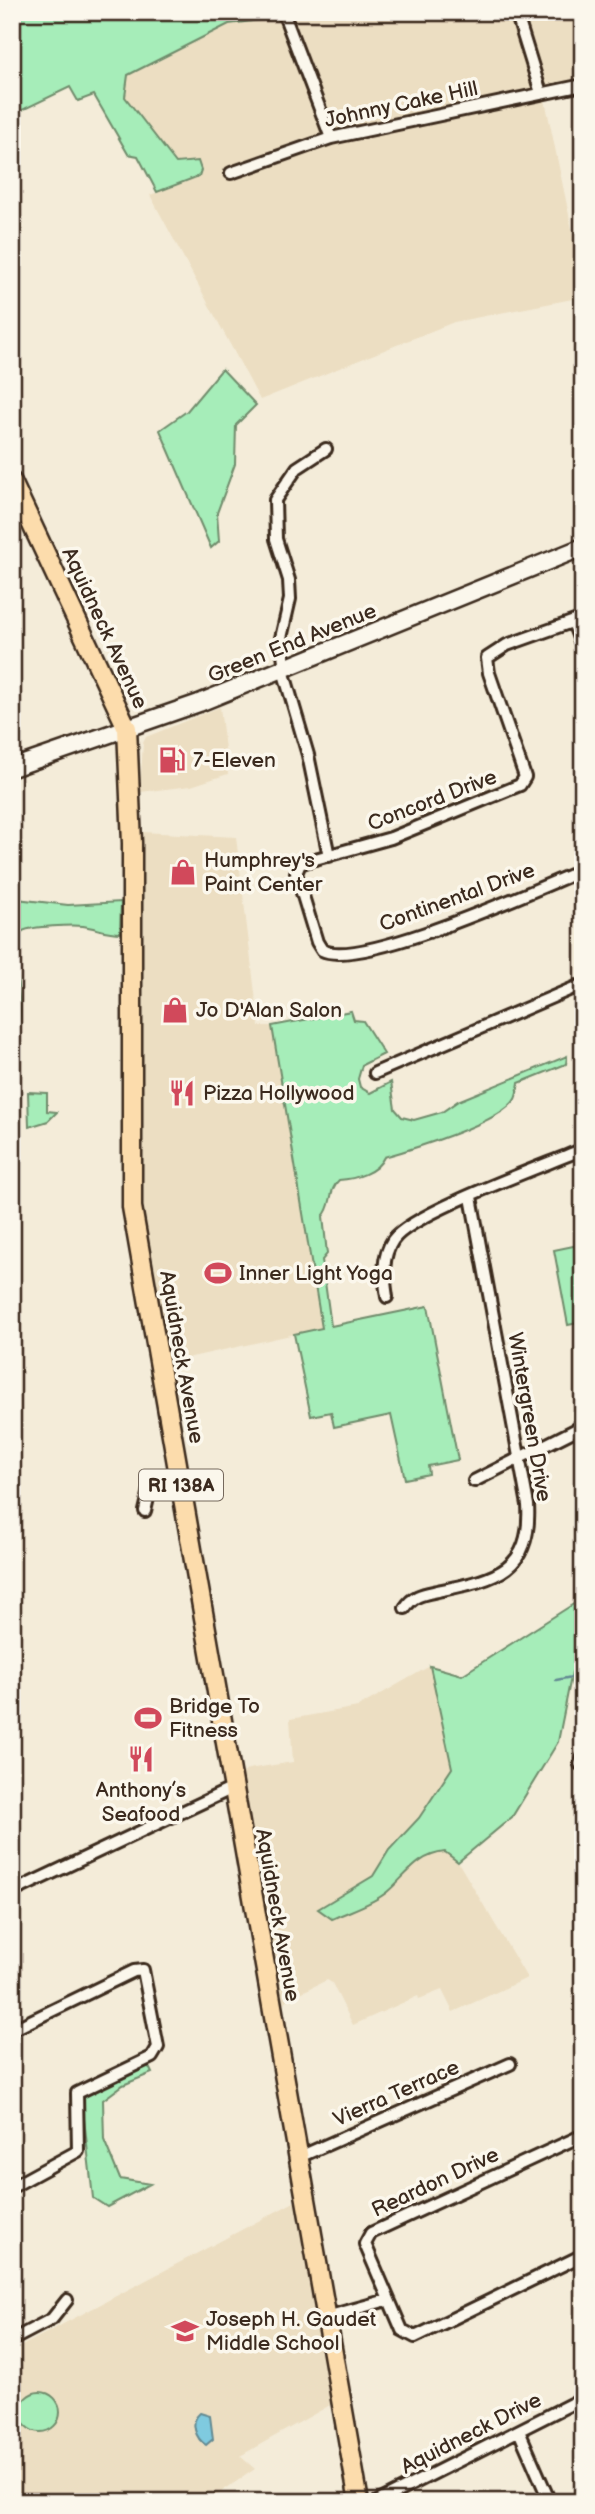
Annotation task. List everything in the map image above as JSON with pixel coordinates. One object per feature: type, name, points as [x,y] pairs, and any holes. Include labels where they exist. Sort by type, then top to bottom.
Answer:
[{"type":"main road","name":"Aquidneck Avenue","points":[[12,482],[127,728],[132,843],[132,1207],[359,2502]]},
{"type":"main road","name":"Green End Avenue","points":[[12,768],[284,669],[583,547]]},
{"type":"street","points":[[283,12],[331,138]]},
{"type":"street","points":[[516,12],[541,93]]},
{"type":"street","name":"Johnny Cake Hill","points":[[230,173],[331,138],[583,85]]},
{"type":"street","points":[[326,449],[297,468],[275,500],[276,539],[289,580],[289,599],[281,638],[284,669],[308,755],[329,856]]},
{"type":"street","points":[[578,620],[583,649]]},
{"type":"street","name":"Concord Drive","points":[[329,856],[391,838],[520,785],[525,777],[489,673],[487,658],[508,645],[578,620]]},
{"type":"street","name":"Continental Drive","points":[[329,856],[300,864],[296,873],[317,942],[322,950],[331,955],[401,941],[583,870]]},
{"type":"street","points":[[375,1073],[583,984]]},
{"type":"street","points":[[387,1297],[384,1263],[387,1251],[400,1231],[418,1218],[583,1149]]},
{"type":"street","name":"Wintergreen Drive","points":[[405,1608],[414,1597],[492,1578],[512,1565],[527,1539],[529,1523],[519,1458],[471,1197]]},
{"type":"street","points":[[474,1481],[583,1426]]},
{"type":"street","points":[[145,1511],[152,1482],[178,1472]]},
{"type":"street","points":[[12,1892],[233,1788]]},
{"type":"street","points":[[12,2030],[134,1971],[143,1970],[158,2047],[156,2054],[77,2092],[78,2151],[12,2187]]},
{"type":"street","name":"Vierra Terrace","points":[[297,2158],[510,2064]]},
{"type":"street","name":"Reardon Drive","points":[[583,2135],[371,2233],[366,2238],[366,2251],[387,2300],[402,2330],[415,2336],[583,2255]]},
{"type":"street","points":[[12,2340],[52,2319],[67,2300]]},
{"type":"street","points":[[326,2317],[387,2300]]},
{"type":"street","name":"Aquidneck Drive","points":[[377,2502],[583,2398]]},
{"type":"street","points":[[519,2431],[550,2502]]},
{"type":"shaded area","points":[[90,12],[583,12],[583,91],[545,100],[583,282],[583,297],[454,322],[260,400],[150,195],[199,176],[176,163],[125,97]]},
{"type":"shaded area","points":[[220,707],[228,774],[191,786],[140,792],[143,743],[146,737]]},
{"type":"shaded area","points":[[142,832],[236,837],[259,1026],[272,1026],[322,1328],[169,1362],[143,1208],[140,1110]]},
{"type":"shaded area","points":[[430,1666],[452,1768],[419,1818],[389,1850],[373,1876],[318,1909],[386,1893],[410,1867],[432,1853],[445,1852],[458,1862],[527,1978],[453,2012],[442,1990],[419,1999],[418,1996],[353,2025],[332,1983],[327,1980],[288,1999],[279,2008],[242,1774],[248,1769],[293,1762],[290,1719],[358,1707]]},
{"type":"shaded area","name":"Joseph H. Gaudet Middle School","points":[[298,2200],[332,2404],[240,2456],[255,2469],[206,2502],[12,2502],[12,2351]]},
{"type":"green space","points":[[22,12],[266,12],[268,19],[229,24],[128,75],[125,97],[176,163],[198,161],[201,170],[199,176],[157,192],[138,156],[128,154],[94,95],[78,101],[70,87],[12,115],[12,23],[16,23]]},
{"type":"green space","points":[[222,369],[256,405],[236,425],[235,464],[217,513],[219,541],[211,548],[160,430],[187,411]]},
{"type":"green space","points":[[12,886],[17,899],[68,905],[121,902],[120,933],[83,926],[62,926],[28,929],[19,936],[16,956],[20,1016],[12,1053]]},
{"type":"green space","points":[[351,1011],[354,1020],[363,1021],[384,1054],[362,1065],[358,1079],[360,1087],[370,1093],[391,1082],[395,1109],[402,1117],[414,1120],[442,1112],[458,1101],[567,1056],[566,1064],[519,1083],[515,1099],[493,1117],[454,1134],[384,1157],[371,1171],[358,1177],[339,1180],[333,1188],[323,1216],[327,1254],[322,1260],[331,1326],[428,1306],[458,1460],[428,1466],[429,1474],[405,1479],[391,1415],[334,1427],[331,1412],[311,1416],[294,1334],[322,1328],[272,1026]]},
{"type":"green space","points":[[28,1092],[47,1093],[47,1111],[57,1112],[48,1121],[29,1127]]},
{"type":"green space","points":[[583,1244],[583,1322],[568,1325],[554,1250]]},
{"type":"green space","points":[[583,1598],[583,1666],[572,1672],[558,1742],[512,1817],[458,1862],[445,1852],[435,1854],[420,1861],[387,1892],[368,1904],[332,1919],[318,1909],[373,1876],[389,1850],[419,1818],[452,1768],[430,1666],[462,1675]]},
{"type":"green space","points":[[148,2065],[152,2073],[123,2085],[103,2100],[104,2140],[120,2179],[150,2184],[107,2207],[93,2198],[82,2101],[84,2095]]},
{"type":"green space","points":[[40,2392],[48,2393],[54,2398],[59,2404],[59,2420],[54,2426],[48,2431],[40,2432],[32,2431],[26,2426],[21,2420],[20,2412],[21,2404],[26,2398],[32,2393]]},
{"type":"water","points":[[200,2413],[210,2416],[213,2439],[206,2445],[199,2439],[194,2425]]},
{"type":"waterway","points":[[556,1680],[572,1677],[580,1654],[583,1653]]},
{"type":"place","name":"7-Eleven","points":[[172,760]]},
{"type":"place","name":"Humphrey's Paint Center","points":[[183,872]]},
{"type":"place","name":"Jo D'Alan Salon","points":[[175,1010]]},
{"type":"place","name":"Pizza Hollywood","points":[[182,1093]]},
{"type":"place","name":"Inner Light Yoga","points":[[218,1273]]},
{"type":"place","name":"Bridge To Fitness","points":[[148,1718]]},
{"type":"place","name":"Anthony’s Seafood","points":[[141,1759]]},
{"type":"place","name":"Joseph H. Gaudet Middle School","points":[[185,2331]]}]
